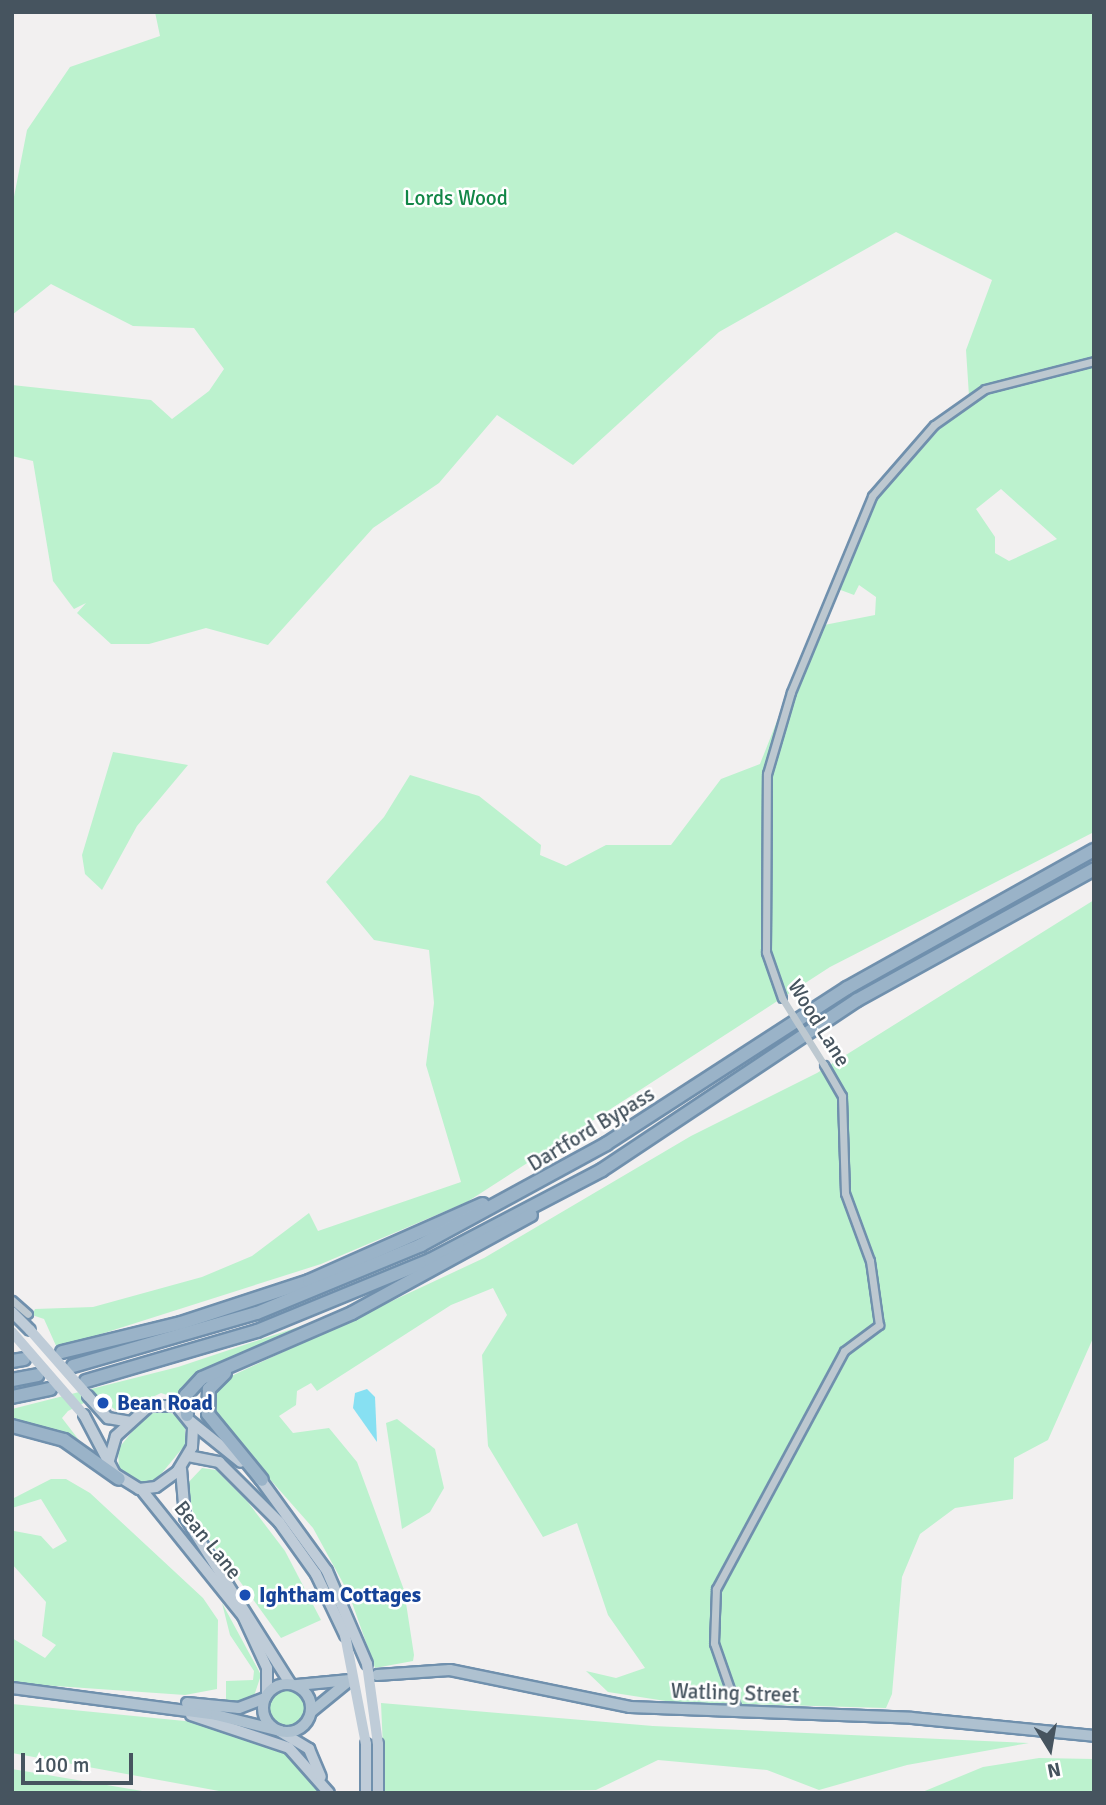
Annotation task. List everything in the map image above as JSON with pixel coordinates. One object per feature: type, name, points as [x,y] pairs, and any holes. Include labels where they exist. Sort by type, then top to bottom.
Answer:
[{"type":"highway","name":"Dartford Bypass","points":[[73,1366],[318,1291],[530,1189],[847,988],[1094,850]]},
{"type":"highway","name":"Dartford Bypass","points":[[86,1381],[257,1331],[355,1293],[602,1170],[857,1000],[1094,869]]},
{"type":"highway","points":[[188,1418],[190,1387],[471,1251],[602,1170]]},
{"type":"highway","points":[[62,1352],[181,1323],[309,1280],[496,1197],[530,1189]]},
{"type":"highway","points":[[233,1366],[210,1387],[206,1410],[262,1480]]},
{"type":"highway","points":[[12,1380],[38,1375]]},
{"type":"highway","points":[[12,1397],[50,1390]]},
{"type":"highway","points":[[12,1426],[64,1440],[119,1479]]},
{"type":"main road","points":[[12,1312],[109,1419],[131,1422]]},
{"type":"main road","points":[[12,1332],[84,1415],[119,1479],[141,1489],[165,1483],[188,1456],[195,1436],[188,1418]]},
{"type":"main road","points":[[109,1461],[114,1439],[131,1422],[159,1404],[177,1406],[262,1480],[312,1544],[350,1633],[373,1696],[378,1744],[378,1793]]},
{"type":"main road","points":[[188,1456],[219,1462],[272,1514],[316,1574],[350,1633],[366,1744],[366,1793]]},
{"type":"main road","name":"Bean Lane","points":[[188,1456],[180,1475],[185,1517],[293,1684]]},
{"type":"main road","name":"Bean Lane","points":[[141,1489],[243,1616],[267,1668],[266,1696]]},
{"type":"main road","name":"Watling Street","points":[[377,1675],[450,1670],[618,1706],[912,1718],[1094,1736]]},
{"type":"main road","points":[[12,1688],[237,1708],[293,1684],[350,1681],[311,1712],[303,1726],[281,1731],[115,1699]]},
{"type":"main road","points":[[293,1684],[309,1696],[311,1712]]},
{"type":"main road","points":[[266,1696],[264,1718],[309,1749],[328,1793]]},
{"type":"main road","points":[[115,1699],[257,1734],[289,1748],[321,1778]]},
{"type":"street","name":"Wood Lane","points":[[738,1712],[714,1643],[716,1589],[844,1351],[879,1325],[870,1261],[845,1194],[841,1094],[782,998],[766,952],[767,774],[791,692],[872,496],[934,425],[985,389],[1094,361]]},
{"type":"street","points":[[12,1300],[29,1311]]},
{"type":"green space","name":"Lords Wood","points":[[155,12],[1094,12],[1094,832],[830,967],[467,1202],[321,1264],[57,1348],[44,1319],[32,1315],[35,1309],[93,1307],[202,1277],[252,1256],[309,1213],[318,1231],[461,1182],[426,1065],[434,1003],[429,950],[374,940],[326,882],[384,817],[410,775],[479,796],[541,845],[540,855],[566,866],[606,845],[671,845],[721,779],[760,764],[814,627],[875,615],[876,597],[859,585],[854,595],[838,589],[874,503],[969,396],[966,350],[992,280],[896,232],[719,332],[573,465],[497,415],[439,483],[373,528],[268,645],[206,628],[149,644],[111,644],[77,613],[86,603],[74,609],[53,581],[33,461],[12,456],[12,385],[151,400],[172,419],[209,391],[224,369],[194,328],[133,326],[51,284],[12,315],[12,207],[27,130],[70,67],[160,36]],"holes":[[[1001,489],[1057,539],[1009,561],[995,553],[995,537],[976,509]]]},
{"type":"green space","points":[[113,752],[188,765],[137,826],[102,890],[85,874],[82,855]]},
{"type":"green space","points":[[1094,900],[1094,1336],[1048,1440],[1014,1458],[1013,1499],[955,1508],[920,1534],[902,1577],[892,1694],[886,1708],[672,1702],[608,1692],[586,1671],[616,1678],[645,1668],[608,1615],[577,1523],[543,1537],[488,1446],[482,1355],[507,1315],[493,1288],[451,1305],[317,1391],[311,1383],[297,1391],[296,1405],[279,1416],[293,1433],[329,1428],[357,1462],[404,1590],[414,1655],[413,1661],[375,1668],[349,1594],[313,1528],[214,1416],[213,1393],[223,1380],[484,1258],[691,1136],[817,1073]]},
{"type":"green space","points":[[331,1316],[192,1380],[179,1399],[161,1393],[119,1413],[98,1396],[68,1411],[62,1418],[82,1444],[12,1422],[12,1409],[178,1367]]},
{"type":"green space","points":[[165,1409],[185,1422],[185,1445],[157,1479],[139,1483],[119,1469],[118,1449],[145,1416]]},
{"type":"green space","points":[[397,1419],[435,1449],[444,1488],[430,1512],[402,1529],[386,1423]]},
{"type":"green space","points":[[202,1468],[216,1470],[247,1501],[285,1551],[321,1620],[281,1638],[196,1521],[185,1486]]},
{"type":"green space","points":[[51,1479],[66,1479],[90,1493],[203,1598],[218,1620],[217,1689],[185,1695],[12,1683],[12,1638],[45,1658],[56,1645],[42,1636],[46,1602],[12,1564],[14,1531],[41,1536],[53,1549],[67,1541],[41,1499],[12,1508],[12,1499]]},
{"type":"green space","points":[[222,1603],[261,1675],[254,1696],[237,1702],[226,1701],[226,1681],[253,1680],[254,1671],[230,1635]]},
{"type":"green space","points":[[287,1690],[300,1695],[305,1708],[300,1721],[287,1726],[274,1721],[269,1708],[274,1695]]},
{"type":"green space","points":[[381,1703],[653,1726],[1029,1743],[907,1765],[819,1790],[767,1770],[658,1760],[596,1790],[385,1793]]},
{"type":"green space","points":[[12,1704],[195,1722],[229,1731],[293,1757],[320,1793],[230,1793],[12,1753]]},
{"type":"green space","points":[[1039,1758],[1094,1759],[1094,1793],[920,1793],[983,1767]]},
{"type":"green space","points":[[12,1769],[154,1793],[12,1793]]},
{"type":"water","points":[[367,1389],[375,1397],[377,1442],[353,1408],[355,1393]]},
{"type":"place","name":"Bean Road","points":[[103,1403]]},
{"type":"place","name":"Ightham Cottages","points":[[245,1595]]}]
